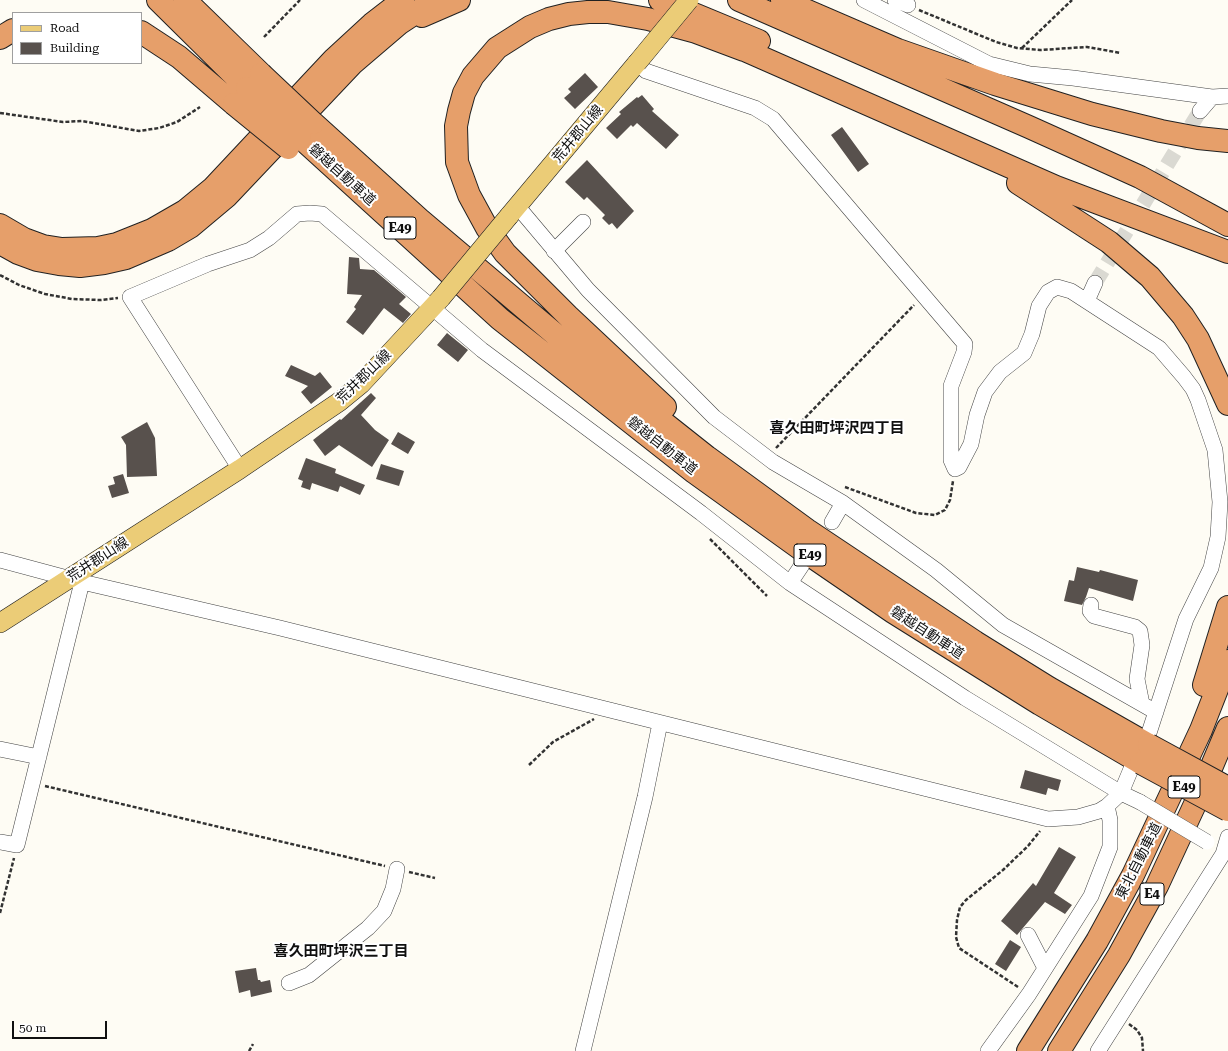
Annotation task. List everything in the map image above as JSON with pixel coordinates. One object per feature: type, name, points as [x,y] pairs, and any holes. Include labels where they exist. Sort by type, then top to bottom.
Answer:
[{"type":"highway","name":"磐越自動車道","points":[[158,0],[247,89],[301,136],[419,219],[601,373],[707,457],[807,530],[1042,684],[1228,810]]},
{"type":"highway","name":"磐越自動車道","points":[[185,0],[247,89]]},
{"type":"highway","points":[[0,225],[24,239],[43,246],[62,249],[98,248],[117,244],[152,230],[185,211],[213,188],[334,59],[372,24],[403,0]]},
{"type":"highway","points":[[0,243],[18,253],[37,260],[80,266],[126,258],[168,240],[190,227],[227,196],[352,64],[400,23],[435,0]]},
{"type":"highway","points":[[352,64],[417,19],[459,0]]},
{"type":"highway","points":[[615,0],[661,14],[1092,202],[1228,252]]},
{"type":"highway","points":[[660,0],[735,30],[1228,249]]},
{"type":"highway","points":[[739,0],[1140,177],[1228,225]]},
{"type":"highway","points":[[782,0],[898,50],[1002,86],[1085,112],[1161,131],[1198,138],[1228,141]]},
{"type":"highway","points":[[744,50],[673,25],[608,12],[569,14],[549,19],[530,27],[497,48],[473,76],[464,93],[456,126],[457,162],[462,180],[477,213],[505,253],[607,354],[663,404],[708,441],[811,524],[904,595]]},
{"type":"highway","points":[[0,38],[12,31]]},
{"type":"highway","points":[[142,33],[179,57],[247,89],[301,136]]},
{"type":"highway","points":[[868,57],[1014,106],[1125,137],[1181,148],[1228,148]]},
{"type":"highway","points":[[909,122],[990,167],[1052,204],[1109,242],[1131,260],[1150,277],[1183,316],[1198,339],[1211,364],[1228,404]]},
{"type":"highway","name":"磐越自動車道","points":[[301,136],[322,175],[399,244],[500,319],[694,472],[801,549],[893,612],[967,659],[1142,752],[1228,788]]},
{"type":"highway","points":[[1097,941],[1137,853],[1180,748],[1208,673],[1228,607]]},
{"type":"highway","name":"東北自動車道","points":[[1028,1051],[1097,941],[1133,875],[1200,730],[1228,661]]},
{"type":"highway","name":"東北自動車道","points":[[1059,1051],[1119,955],[1156,886],[1200,793],[1228,728]]},
{"type":"main road","name":"荒井郡山線","points":[[0,623],[76,580],[345,398],[361,384],[436,303],[514,212],[689,0]]},
{"type":"street","points":[[864,0],[990,64],[1030,74],[1073,78],[1212,97],[1228,96]]},
{"type":"street","points":[[0,560],[76,580],[280,628],[1050,818],[1078,817],[1099,811],[1107,806],[1120,793],[1142,752],[1186,619],[1202,588],[1214,555],[1218,536],[1220,514],[1215,450],[1193,389],[1176,366],[1159,348],[1071,290],[1057,287],[1052,289],[1043,298],[1024,354],[1000,372],[985,392],[977,415],[971,444],[960,467],[955,469],[951,460],[952,386],[966,348],[965,344],[773,119],[755,108],[646,70],[637,63]]},
{"type":"street","points":[[1200,111],[1212,97]]},
{"type":"street","points":[[514,212],[554,251],[588,290],[626,329],[714,417],[767,457],[843,503],[936,570],[1003,625],[1156,712]]},
{"type":"street","points":[[240,469],[130,297],[208,264],[250,250],[269,238],[297,214],[322,214],[436,303],[482,350],[701,513],[790,583],[964,698],[1120,793],[1140,802],[1207,842],[1226,855]]},
{"type":"street","points":[[554,251],[583,222]]},
{"type":"street","points":[[1087,301],[1096,283]]},
{"type":"street","points":[[832,522],[843,503]]},
{"type":"street","points":[[790,583],[802,565]]},
{"type":"street","points":[[0,842],[17,845],[39,757],[76,580]]},
{"type":"street","points":[[1091,605],[1090,611],[1094,616],[1135,627],[1140,631],[1142,645],[1137,679],[1142,704]]},
{"type":"street","points":[[583,1051],[643,805],[660,723]]},
{"type":"street","points":[[0,749],[39,757]]},
{"type":"street","points":[[988,1051],[1029,994],[1091,896],[1110,847],[1110,820],[1107,806]]},
{"type":"street","points":[[1098,1051],[1226,855],[1228,838]]},
{"type":"street","points":[[289,983],[309,975],[368,928],[384,911],[393,889],[397,869]]},
{"type":"street","points":[[1028,935],[1046,968]]},
{"type":"path","points":[[264,37],[300,0]]},
{"type":"path","points":[[1022,48],[1072,0]]},
{"type":"path","points":[[901,3],[996,42],[1022,48],[1040,50],[1086,47],[1121,54]]},
{"type":"path","points":[[0,113],[62,122],[82,121],[139,131],[159,128],[177,122],[200,107]]},
{"type":"path","points":[[0,275],[19,285],[45,294],[72,299],[101,300],[130,297]]},
{"type":"path","points":[[767,457],[923,295]]},
{"type":"path","points":[[843,486],[916,513],[935,515],[945,510],[950,500],[955,469]]},
{"type":"path","points":[[707,535],[767,596]]},
{"type":"path","points":[[529,765],[553,742],[610,710]]},
{"type":"path","points":[[33,783],[435,878]]},
{"type":"path","points":[[1029,994],[959,948],[956,937],[957,920],[960,907],[966,900],[1003,870],[1028,846],[1050,818]]},
{"type":"path","points":[[0,913],[17,845]]},
{"type":"path","points":[[1120,1019],[1131,1025],[1140,1033],[1144,1042],[1143,1051]]},
{"type":"path","points":[[249,1051],[253,1044]]},
{"type":"building","points":[[585,73],[598,87],[575,109],[564,98],[571,92],[568,89]]},
{"type":"building","points":[[642,95],[654,109],[652,111],[679,135],[666,149],[637,123],[633,127],[631,125],[617,139],[606,128],[621,114],[619,112],[637,97],[638,98]]},
{"type":"building","points":[[842,127],[869,164],[858,172],[831,135]]},
{"type":"building","points":[[587,160],[634,211],[617,229],[612,223],[609,225],[602,218],[605,215],[587,197],[584,200],[565,182]]},
{"type":"building","points":[[349,257],[359,258],[360,269],[374,270],[406,297],[399,304],[411,314],[403,323],[384,308],[363,335],[346,322],[356,309],[354,307],[362,295],[347,294]]},
{"type":"building","points":[[447,333],[468,350],[458,362],[437,345]]},
{"type":"building","points":[[291,365],[315,376],[320,372],[332,387],[311,404],[301,392],[308,386],[285,376]]},
{"type":"building","points":[[371,393],[376,398],[361,415],[375,430],[389,440],[372,467],[339,445],[325,456],[313,440],[340,419],[341,420]]},
{"type":"building","points":[[147,422],[155,438],[157,476],[127,477],[126,445],[121,437]]},
{"type":"building","points":[[398,432],[415,442],[408,454],[391,444]]},
{"type":"building","points":[[306,458],[336,469],[335,473],[365,485],[360,495],[340,486],[338,492],[312,483],[310,490],[301,487],[303,481],[298,479]]},
{"type":"building","points":[[381,464],[404,471],[399,486],[376,479]]},
{"type":"building","points":[[123,474],[129,493],[112,498],[108,486],[115,484],[113,477]]},
{"type":"building","points":[[1077,567],[1099,572],[1100,570],[1138,580],[1133,601],[1089,588],[1082,605],[1064,601],[1069,580],[1074,581]]},
{"type":"building","points":[[1025,770],[1061,780],[1058,791],[1048,788],[1046,795],[1020,788]]},
{"type":"building","points":[[1059,847],[1076,857],[1054,893],[1072,905],[1065,914],[1045,902],[1017,935],[1001,921],[1033,883],[1036,886]]},
{"type":"building","points":[[1010,940],[1021,947],[1006,971],[995,964]]},
{"type":"building","points":[[256,968],[258,980],[261,982],[270,980],[272,992],[251,997],[250,990],[239,993],[235,971]]},
{"type":"tunnel","points":[[1095,283],[1200,111]]},
{"type":"district","name":"喜久田町坪沢四丁目","points":[[837,429]]},
{"type":"district","name":"喜久田町坪沢三丁目","points":[[341,952]]}]
